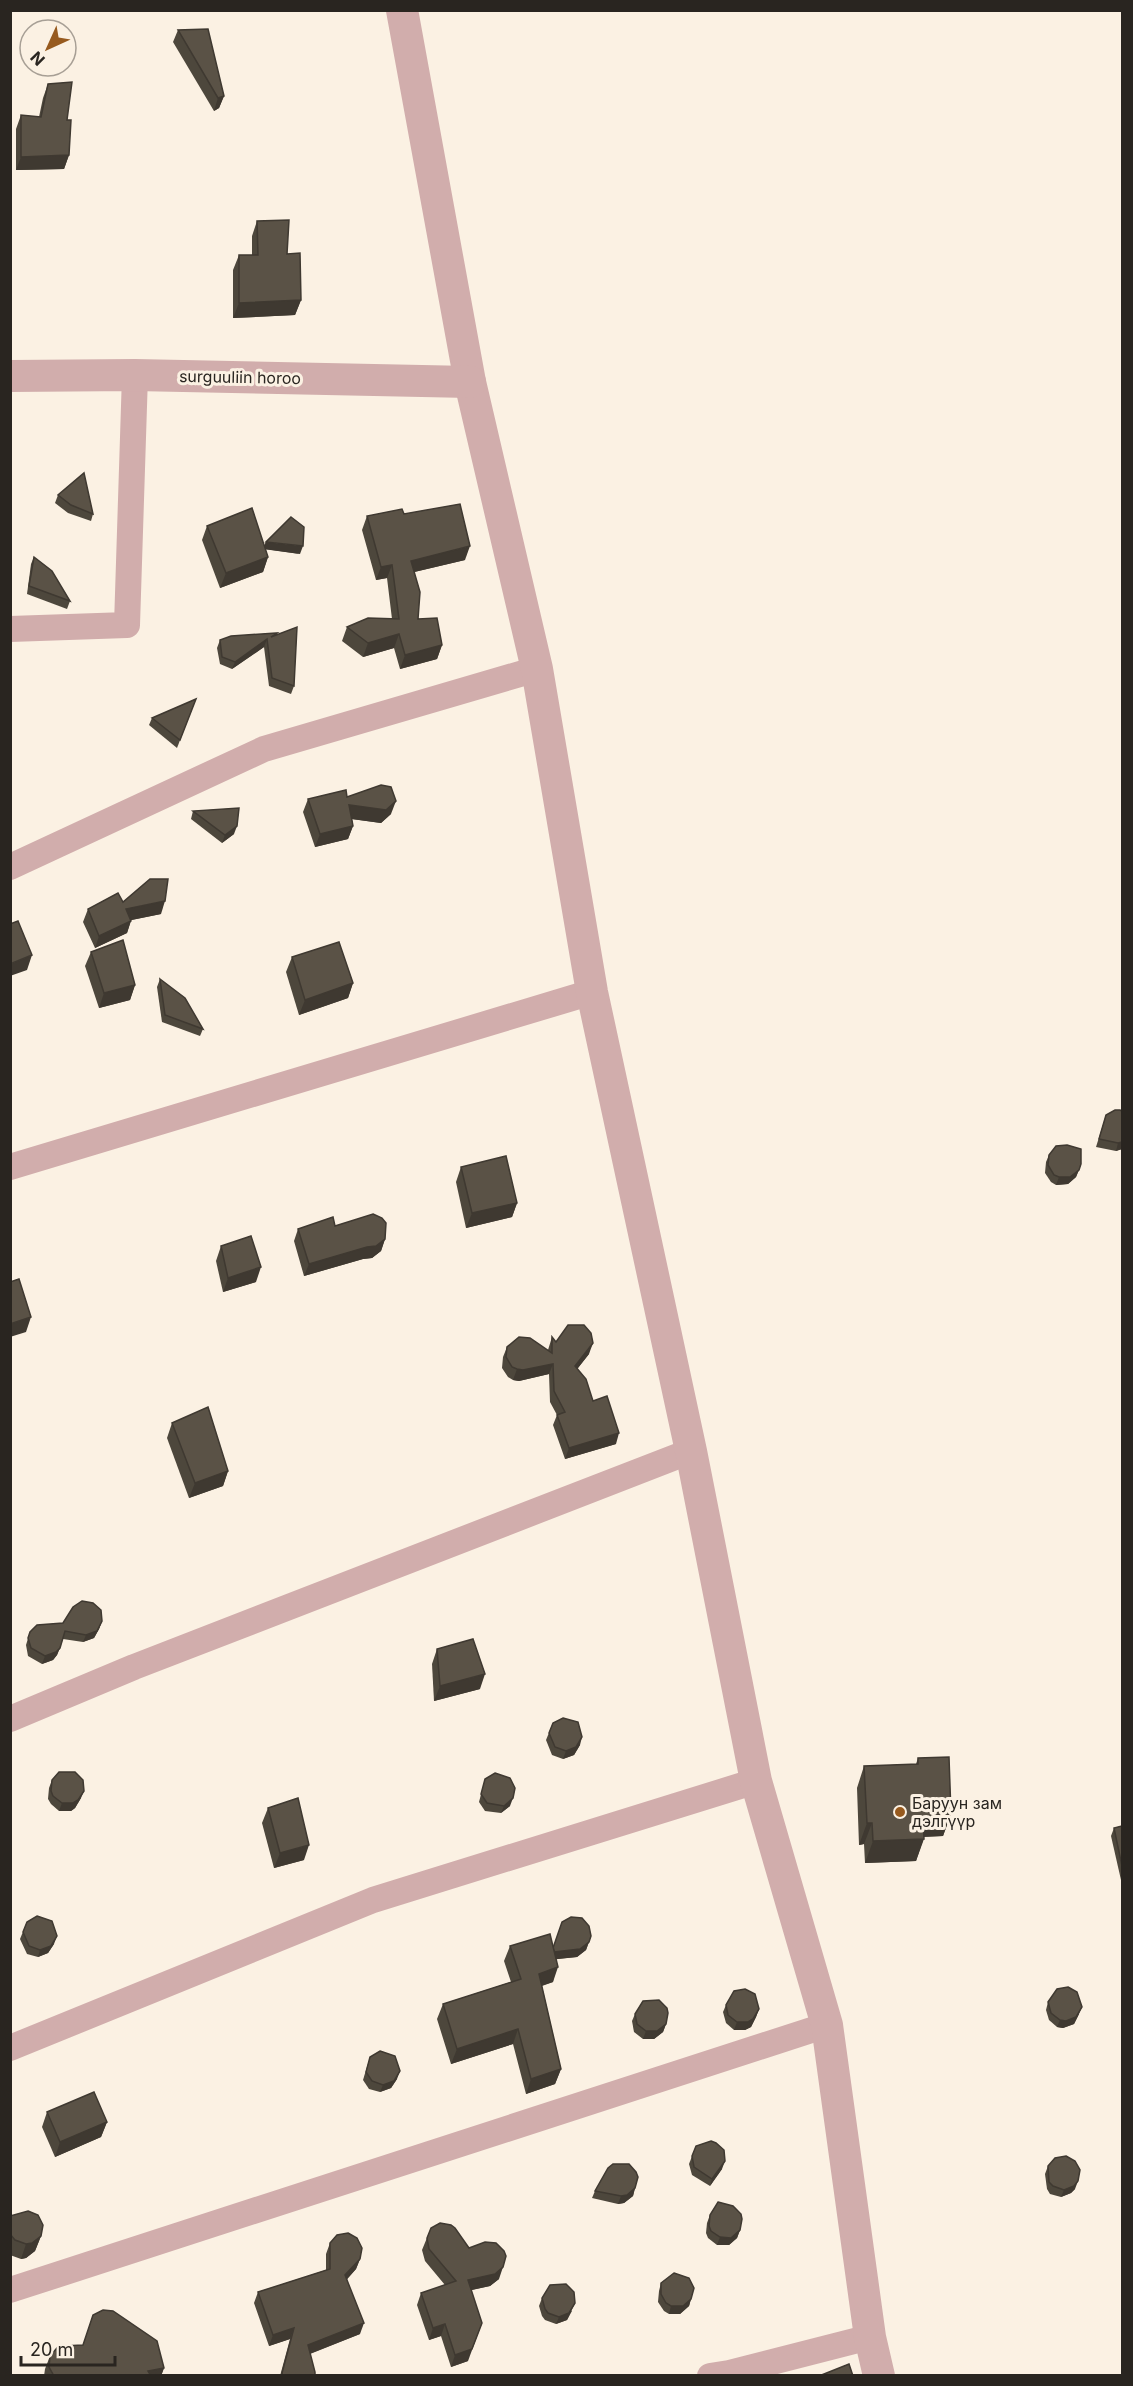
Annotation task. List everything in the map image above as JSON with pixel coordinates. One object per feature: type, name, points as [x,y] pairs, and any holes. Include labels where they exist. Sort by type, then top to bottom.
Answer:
[{"type":"street","points":[[402,10],[470,382],[537,669],[592,992],[691,1451],[756,1781],[827,2025],[870,2337],[879,2376]]},
{"type":"street","points":[[10,629],[128,625],[135,375]]},
{"type":"street","name":"surguuliin horoo","points":[[10,376],[135,375],[470,382]]},
{"type":"street","points":[[10,867],[264,748],[537,669]]},
{"type":"street","points":[[10,1167],[592,992]]},
{"type":"street","points":[[10,1719],[134,1667],[691,1451]]},
{"type":"street","points":[[10,2048],[373,1900],[756,1781]]},
{"type":"street","points":[[10,2290],[827,2025]]},
{"type":"street","points":[[722,2375],[870,2337]]},
{"type":"building","points":[[208,29],[224,96],[218,98],[178,30]]},
{"type":"building","points":[[72,82],[67,120],[71,120],[69,155],[21,157],[21,115],[41,117],[48,84]]},
{"type":"building","points":[[289,220],[287,254],[300,253],[301,300],[239,303],[239,255],[258,255],[257,221]]},
{"type":"building","points":[[84,473],[93,514],[71,505],[58,495]]},
{"type":"building","points":[[460,504],[470,546],[411,561],[420,592],[418,619],[437,618],[442,645],[405,655],[399,634],[368,643],[347,627],[368,618],[399,619],[392,565],[381,567],[367,516],[402,509],[404,514]]},
{"type":"building","points":[[252,508],[268,557],[226,573],[207,526]]},
{"type":"building","points":[[291,517],[304,527],[303,546],[266,542]]},
{"type":"building","points":[[34,557],[52,571],[70,601],[29,586]]},
{"type":"building","points":[[297,627],[294,686],[272,678],[267,639],[235,662],[222,657],[220,640],[231,636],[277,633],[271,637]]},
{"type":"building","points":[[196,699],[180,740],[152,718]]},
{"type":"building","points":[[381,785],[391,787],[396,801],[386,810],[349,805],[353,826],[320,834],[308,799],[346,790],[347,797]]},
{"type":"building","points":[[239,808],[237,826],[225,835],[193,811]]},
{"type":"building","points":[[150,879],[168,879],[165,901],[126,909],[131,921],[99,936],[88,909],[118,893],[123,902]]},
{"type":"building","points":[[18,921],[32,955],[10,964],[10,924]]},
{"type":"building","points":[[123,940],[135,985],[104,993],[91,952]]},
{"type":"building","points":[[339,942],[353,983],[305,1000],[292,957]]},
{"type":"building","points":[[160,979],[185,998],[203,1029],[165,1015]]},
{"type":"building","points":[[1115,1110],[1122,1111],[1122,1142],[1118,1143],[1099,1139],[1106,1115]]},
{"type":"building","points":[[1067,1145],[1081,1149],[1081,1164],[1079,1170],[1070,1177],[1059,1177],[1054,1175],[1048,1165],[1049,1155],[1056,1146]]},
{"type":"building","points":[[506,1156],[517,1203],[472,1213],[461,1167]]},
{"type":"building","points":[[373,1214],[382,1218],[386,1223],[385,1239],[376,1246],[309,1264],[298,1229],[333,1217],[335,1226]]},
{"type":"building","points":[[251,1236],[261,1267],[228,1278],[221,1246]]},
{"type":"building","points":[[19,1279],[31,1317],[10,1324],[10,1282]]},
{"type":"building","points":[[568,1325],[584,1325],[591,1333],[593,1343],[575,1366],[586,1379],[593,1401],[607,1396],[619,1433],[569,1448],[557,1415],[565,1412],[554,1391],[553,1364],[523,1370],[512,1367],[506,1357],[507,1347],[519,1337],[530,1338],[552,1353],[552,1337],[556,1342]]},
{"type":"building","points":[[208,1407],[228,1471],[195,1483],[172,1423]]},
{"type":"building","points":[[82,1601],[93,1603],[101,1610],[102,1621],[97,1631],[86,1635],[65,1631],[60,1648],[45,1656],[31,1648],[28,1638],[37,1625],[63,1623],[73,1607]]},
{"type":"building","points":[[473,1639],[485,1674],[440,1686],[437,1649]]},
{"type":"building","points":[[563,1718],[578,1722],[582,1737],[576,1747],[566,1751],[555,1747],[549,1733],[553,1723]]},
{"type":"building","name":"Баруун зам дэлгүүр","points":[[949,1757],[951,1814],[923,1816],[924,1839],[873,1841],[872,1823],[867,1823],[864,1766],[918,1764],[918,1758]]},
{"type":"building","points":[[59,1772],[75,1772],[83,1780],[84,1791],[73,1803],[62,1803],[53,1796],[52,1780]]},
{"type":"building","points":[[495,1773],[510,1778],[515,1788],[513,1798],[504,1806],[487,1803],[481,1794],[485,1779]]},
{"type":"building","points":[[298,1798],[309,1845],[280,1853],[268,1808]]},
{"type":"building","points":[[1122,1826],[1122,1866],[1114,1828]]},
{"type":"building","points":[[37,1916],[52,1921],[57,1936],[51,1946],[40,1950],[29,1946],[23,1932],[27,1922]]},
{"type":"building","points":[[571,1917],[582,1918],[589,1926],[591,1936],[589,1942],[580,1949],[554,1952],[553,1948],[562,1922]]},
{"type":"building","points":[[550,1934],[558,1967],[539,1974],[561,2069],[531,2079],[518,2029],[457,2049],[443,2004],[521,1979],[510,1946]]},
{"type":"building","points":[[1068,1987],[1077,1992],[1082,2007],[1076,2017],[1066,2021],[1060,2020],[1051,2013],[1048,2002],[1057,1989]]},
{"type":"building","points":[[745,1989],[755,1994],[759,2009],[753,2019],[748,2022],[737,2022],[728,2015],[726,2005],[734,1991]]},
{"type":"building","points":[[659,2000],[667,2008],[666,2024],[657,2031],[646,2031],[637,2024],[635,2014],[643,2001]]},
{"type":"building","points":[[380,2051],[395,2056],[400,2071],[394,2081],[383,2085],[372,2081],[366,2072],[370,2057]]},
{"type":"building","points":[[94,2092],[107,2122],[60,2142],[47,2112]]},
{"type":"building","points":[[711,2141],[724,2150],[725,2161],[712,2179],[694,2167],[692,2156],[696,2146]]},
{"type":"building","points":[[1066,2156],[1075,2161],[1080,2170],[1078,2181],[1074,2186],[1064,2190],[1049,2182],[1048,2166],[1055,2158]]},
{"type":"building","points":[[613,2164],[629,2164],[636,2172],[638,2177],[635,2188],[627,2195],[595,2191],[608,2168]]},
{"type":"building","points":[[718,2202],[733,2206],[741,2214],[740,2230],[731,2238],[720,2237],[711,2231],[709,2226],[710,2215]]},
{"type":"building","points":[[28,2211],[38,2215],[43,2225],[41,2236],[32,2243],[26,2244],[15,2240],[10,2234],[10,2216]]},
{"type":"building","points":[[440,2223],[455,2228],[469,2248],[485,2242],[496,2243],[506,2256],[503,2267],[495,2274],[468,2280],[482,2323],[472,2349],[455,2355],[445,2324],[433,2328],[421,2293],[456,2281],[429,2249],[427,2238],[431,2228]]},
{"type":"building","points":[[348,2233],[357,2238],[362,2248],[360,2259],[345,2275],[364,2323],[308,2345],[315,2376],[283,2376],[294,2328],[273,2335],[258,2292],[330,2269],[330,2243],[337,2235]]},
{"type":"building","points":[[674,2273],[689,2278],[694,2288],[691,2299],[683,2306],[671,2306],[666,2303],[661,2294],[661,2283]]},
{"type":"building","points":[[566,2284],[574,2292],[575,2303],[569,2313],[559,2317],[548,2313],[542,2298],[550,2285]]},
{"type":"building","points":[[103,2310],[113,2311],[157,2341],[164,2368],[148,2371],[151,2376],[54,2376],[49,2367],[50,2356],[62,2346],[83,2345],[93,2315]]},
{"type":"building","points":[[849,2364],[853,2376],[819,2376]]},
{"type":"place","name":"Баруун зам дэлгүүр","points":[[900,1812]]}]
